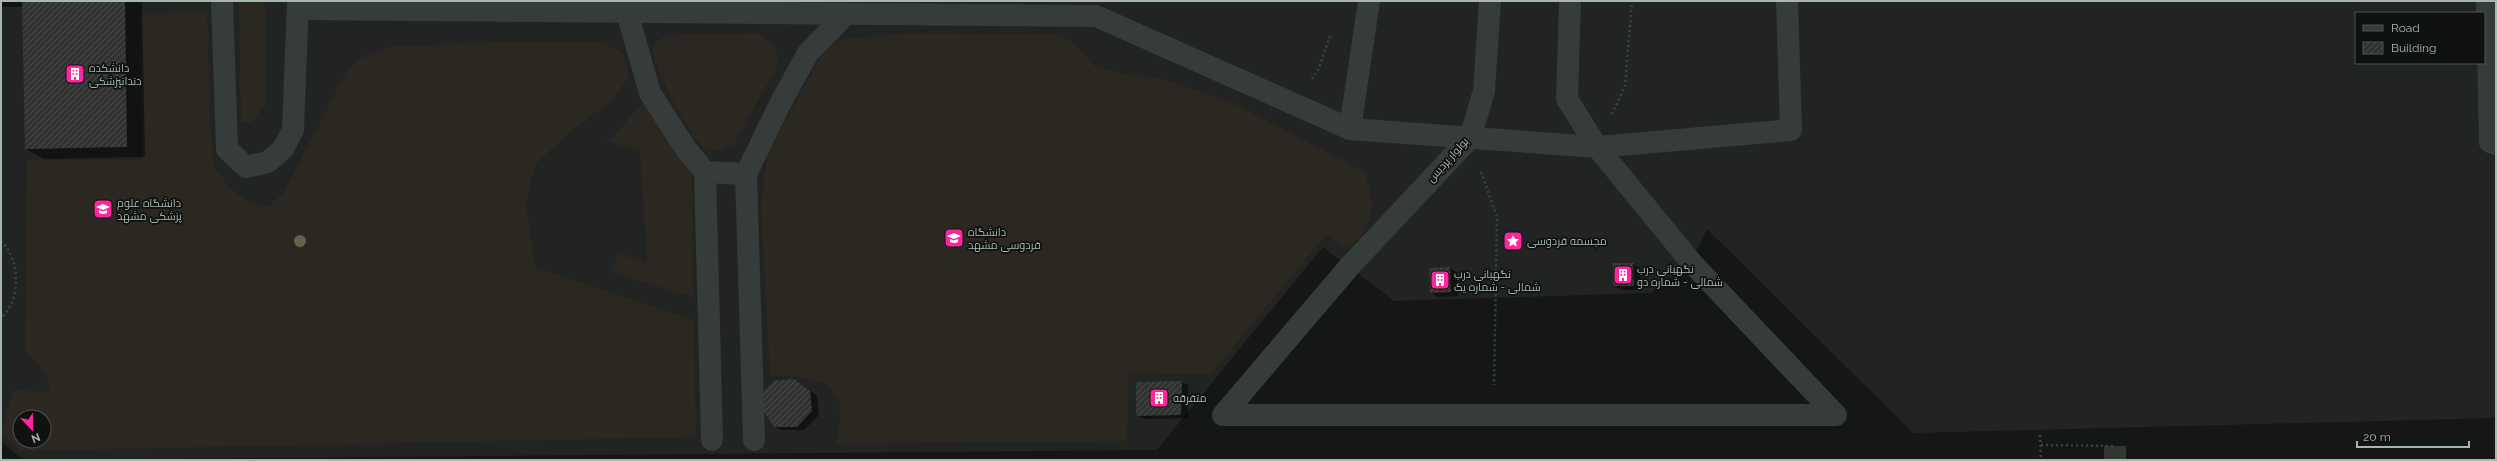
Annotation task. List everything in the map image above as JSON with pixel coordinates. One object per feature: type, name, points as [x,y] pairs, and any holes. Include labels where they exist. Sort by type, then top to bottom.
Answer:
[{"type":"street","points":[[222,1],[227,149],[246,168],[268,162],[283,149],[293,130],[298,5],[627,12],[1096,16],[1350,129],[1597,147],[1791,130],[1787,1]]},
{"type":"street","points":[[1350,129],[1369,1]]},
{"type":"street","name":"بولوار پردیس","points":[[1490,1],[1484,91],[1470,138],[1349,267],[1223,415],[1494,415]]},
{"type":"street","points":[[1494,415],[1836,415],[1691,262],[1597,147],[1567,99],[1570,1]]},
{"type":"street","points":[[2487,1],[2490,142],[2496,144]]},
{"type":"street","points":[[627,12],[650,93],[686,149],[705,172],[712,440]]},
{"type":"street","points":[[754,440],[746,174],[782,100],[808,53],[846,14]]},
{"type":"street","points":[[705,172],[746,174]]},
{"type":"path","points":[[1597,147],[1626,86],[1632,1]]},
{"type":"path","points":[[1295,104],[1319,68],[1332,31]]},
{"type":"path","points":[[1470,138],[1497,217],[1494,415]]},
{"type":"path","points":[[1,241],[14,263],[16,283],[13,301],[1,318]]},
{"type":"path","points":[[2040,434],[2041,460]]},
{"type":"path","points":[[2041,445],[2115,446]]},
{"type":"shaded area","name":"دانشگاه فردوسی مشهد","points":[[1,1],[2496,1],[2496,418],[1913,433],[1707,229],[1691,262],[1651,293],[1394,301],[1323,247],[1157,450],[24,460],[1,442]]},
{"type":"shaded area","points":[[239,1],[265,1],[266,103],[252,123],[241,122]]},
{"type":"shaded area","points":[[207,12],[211,137],[214,166],[232,190],[250,203],[269,206],[283,193],[346,73],[361,58],[387,47],[506,42],[603,42],[624,54],[628,78],[612,101],[570,131],[535,165],[526,202],[535,267],[694,320],[696,437],[20,451],[18,449],[52,449],[52,409],[12,409],[12,443],[1,433],[13,390],[50,392],[47,375],[25,350],[27,160],[142,160],[140,13]]},
{"type":"shaded area","points":[[759,33],[775,47],[780,61],[734,144],[720,151],[707,149],[695,140],[674,103],[655,63],[653,46],[665,35]]},
{"type":"shaded area","points":[[908,33],[1060,34],[1076,45],[1094,66],[1131,76],[1158,77],[1231,102],[1365,172],[1371,194],[1372,205],[1369,223],[1357,240],[1347,248],[1326,235],[1211,374],[1129,373],[1127,441],[835,444],[840,422],[839,400],[826,383],[799,377],[770,375],[761,206],[767,155],[826,47],[846,39]]},
{"type":"shaded area","points":[[643,104],[657,120],[676,154],[692,170],[693,297],[610,272],[619,253],[647,264],[640,150],[607,142]]},
{"type":"building","name":"دانشکده دندانپزشکی","points":[[22,1],[125,1],[127,147],[25,149]]},
{"type":"building","name":"نگهبانی درب شمالی - شماره دو","points":[[1613,263],[1633,263],[1634,286],[1613,286]]},
{"type":"building","name":"نگهبانی درب شمالی - شماره یک","points":[[1450,267],[1451,292],[1430,293],[1429,268]]},
{"type":"building","points":[[794,379],[810,391],[812,411],[797,427],[774,427],[764,412],[761,394],[774,381]]},
{"type":"building","name":"متفرقه","points":[[1182,381],[1181,415],[1136,416],[1136,382]]},
{"type":"tunnel","points":[[2115,446],[2115,460]]},
{"type":"place","name":"دانشکده دندانپزشکی","points":[[75,74]]},
{"type":"place","name":"دانشگاه علوم پزشکی مشهد","points":[[103,209]]},
{"type":"place","name":"دانشگاه فردوسی مشهد","points":[[954,238]]},
{"type":"place","name":"مجسمه فردوسی","points":[[1513,241]]},
{"type":"place","name":"نگهبانی درب شمالی - شماره دو","points":[[1623,275]]},
{"type":"place","name":"نگهبانی درب شمالی - شماره یک","points":[[1440,280]]},
{"type":"place","name":"متفرقه","points":[[1159,398]]}]
